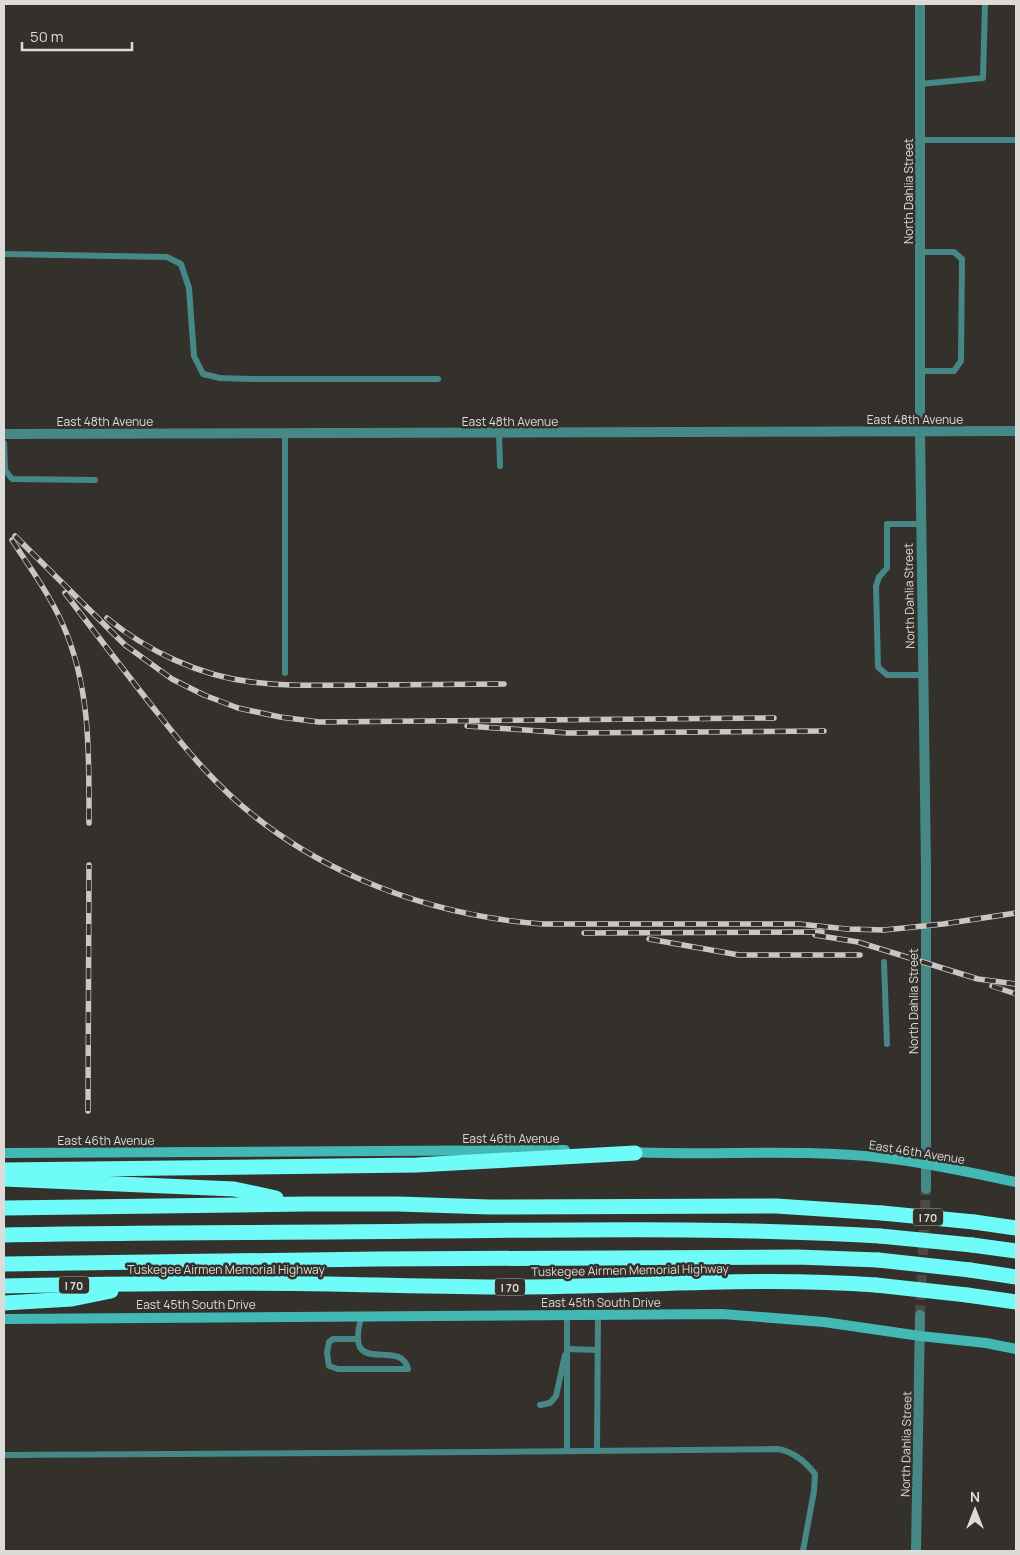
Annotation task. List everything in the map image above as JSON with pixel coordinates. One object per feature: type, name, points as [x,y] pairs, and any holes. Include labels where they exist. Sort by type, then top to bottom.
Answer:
[{"type":"highway","points":[[4,1170],[417,1165],[635,1153]]},
{"type":"highway","points":[[4,1179],[234,1189],[305,1204]]},
{"type":"highway","name":"I 70","points":[[4,1208],[305,1204],[398,1204],[489,1207],[776,1206],[882,1213],[1016,1228]]},
{"type":"highway","points":[[4,1235],[150,1232],[688,1230],[834,1233],[972,1245],[1016,1251]]},
{"type":"highway","points":[[4,1264],[367,1259],[797,1257],[878,1260],[970,1270],[1016,1278]]},
{"type":"highway","name":"Tuskegee Airmen Memorial Highway","points":[[4,1286],[326,1284],[512,1287],[833,1282],[968,1295],[1016,1302]]},
{"type":"highway","points":[[4,1303],[72,1299],[144,1284]]},
{"type":"main road","name":"East 46th Avenue","points":[[4,1153],[569,1150],[635,1153],[841,1155],[885,1158],[926,1164],[1016,1182]]},
{"type":"main road","name":"East 45th South Drive","points":[[4,1319],[362,1315],[722,1314],[854,1325],[920,1336],[986,1343],[1016,1349]]},
{"type":"street","name":"North Dahlia Street","points":[[920,4],[920,432],[926,868],[926,1189]]},
{"type":"street","name":"East 48th Avenue","points":[[4,434],[1016,431]]},
{"type":"street","name":"North Dahlia Street","points":[[916,1551],[920,1315]]},
{"type":"lane","points":[[920,84],[983,78],[985,4]]},
{"type":"lane","points":[[920,140],[1016,140]]},
{"type":"lane","points":[[920,252],[954,252],[962,259],[961,361],[954,371],[920,371]]},
{"type":"lane","points":[[4,254],[167,257],[181,264],[189,288],[194,356],[204,374],[220,378],[251,379],[438,379]]},
{"type":"lane","points":[[499,433],[500,466]]},
{"type":"lane","points":[[285,434],[285,673]]},
{"type":"lane","points":[[4,443],[6,470],[12,479],[95,480]]},
{"type":"lane","points":[[921,524],[887,524],[888,568],[879,577],[876,586],[878,667],[887,675],[923,675]]},
{"type":"lane","points":[[884,962],[887,1044]]},
{"type":"lane","points":[[567,1314],[567,1451]]},
{"type":"lane","points":[[597,1451],[598,1314]]},
{"type":"lane","points":[[357,1339],[333,1339],[329,1342],[327,1353],[329,1366],[338,1369],[408,1369],[406,1362],[401,1357],[370,1354],[359,1346],[357,1339],[362,1315]]},
{"type":"lane","points":[[567,1349],[597,1350]]},
{"type":"lane","points":[[540,1405],[550,1403],[556,1396],[561,1367],[567,1349]]},
{"type":"lane","points":[[4,1455],[771,1448],[791,1452],[810,1468],[816,1478],[804,1551]]},
{"type":"tunnel","points":[[920,1315],[926,1189]]},
{"type":"railway","points":[[15,536],[125,645],[172,679],[204,695],[238,708],[280,717],[319,722],[774,718]]},
{"type":"railway","points":[[12,540],[58,614],[79,673],[84,698],[88,748],[89,823]]},
{"type":"railway","points":[[65,593],[183,746],[240,804],[277,833],[317,858],[360,879],[404,896],[496,919],[543,924],[799,924],[847,929],[884,930],[943,924],[1016,913]]},
{"type":"railway","points":[[107,618],[139,641],[175,660],[194,668],[232,679],[267,684],[296,685],[504,684]]},
{"type":"railway","points":[[467,726],[568,733],[824,731]]},
{"type":"railway","points":[[88,1111],[89,865]]},
{"type":"railway","points":[[584,933],[822,932]]},
{"type":"railway","points":[[815,935],[858,942],[978,979],[1016,984]]},
{"type":"railway","points":[[649,939],[739,955],[860,955]]},
{"type":"railway","points":[[992,986],[1016,994]]}]
